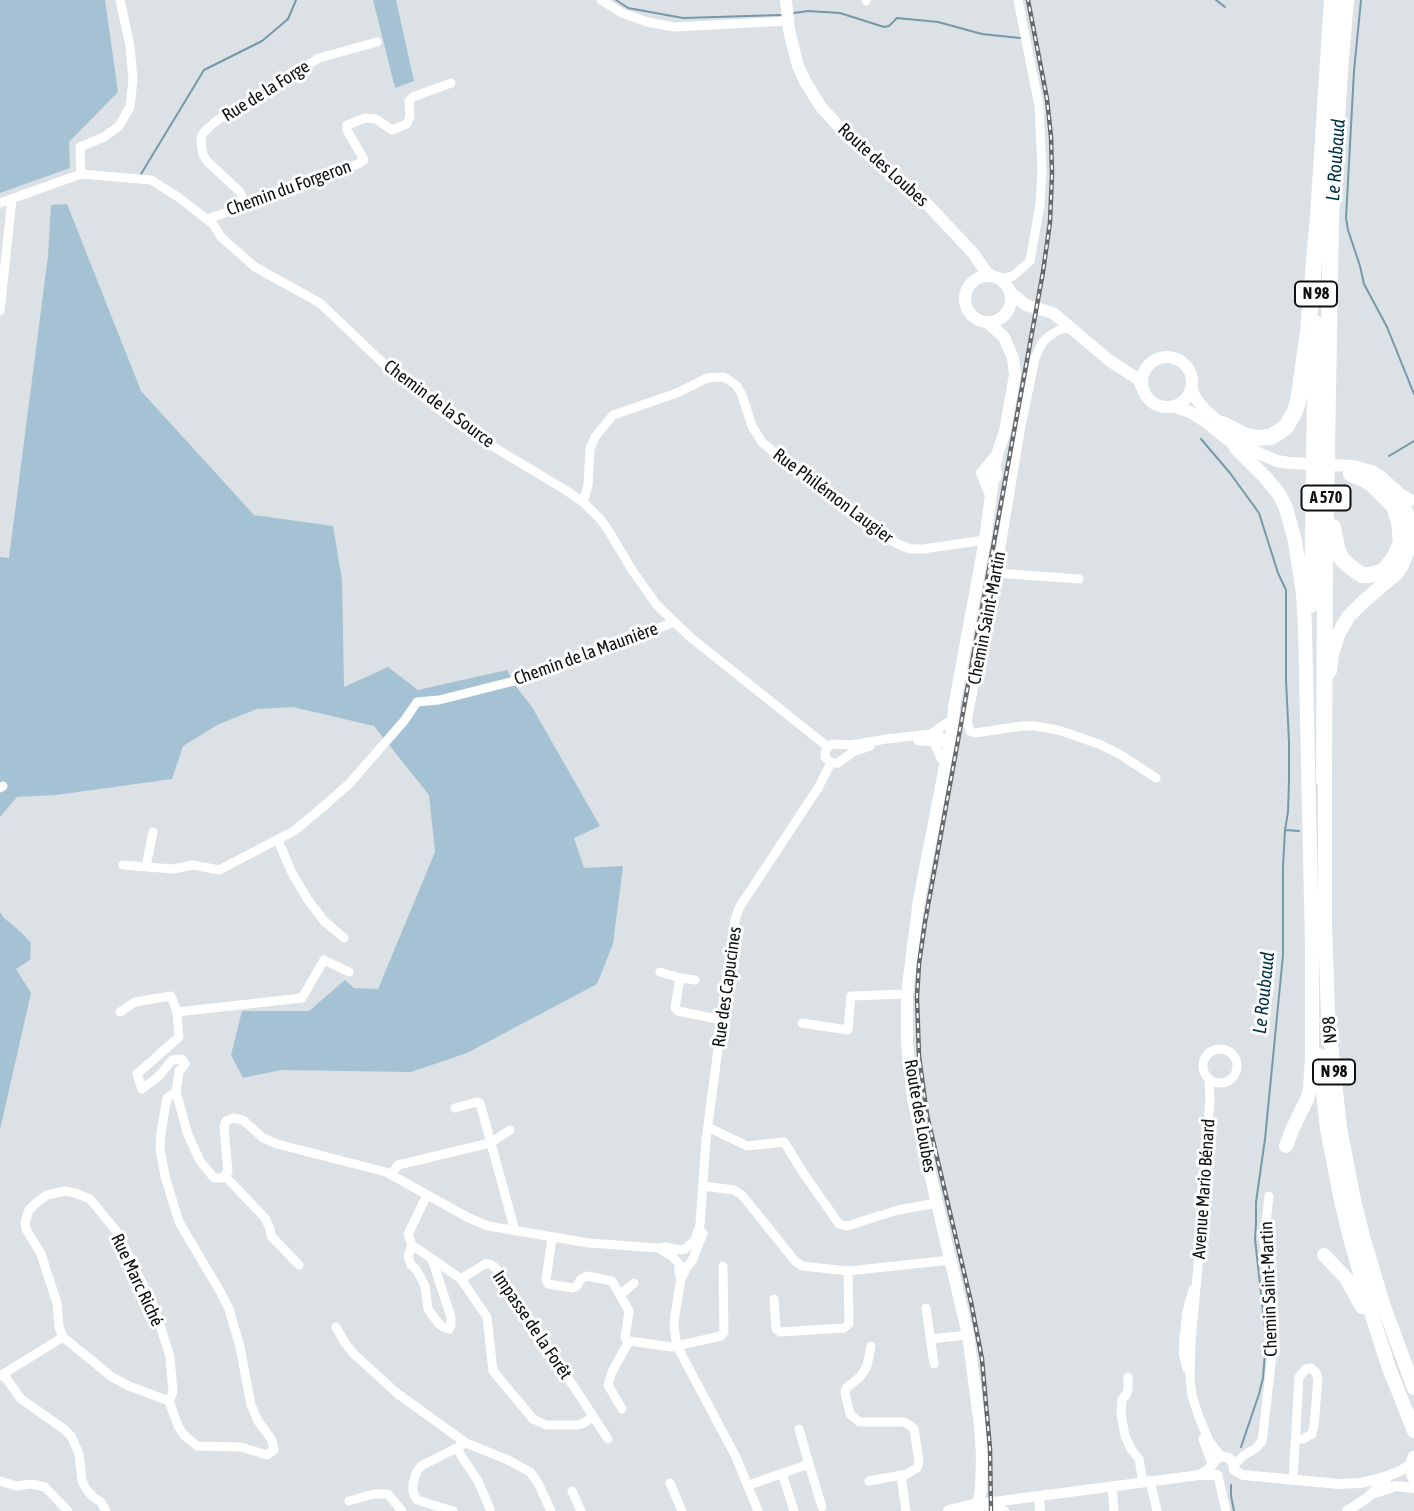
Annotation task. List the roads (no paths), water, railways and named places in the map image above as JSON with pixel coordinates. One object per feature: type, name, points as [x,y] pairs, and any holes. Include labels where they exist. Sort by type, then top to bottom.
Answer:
[{"type":"highway","points":[[1223,424],[1244,435],[1256,438],[1271,437],[1286,427],[1294,413],[1301,387],[1318,216],[1332,0]]},
{"type":"highway","name":"A 570","points":[[1324,780],[1328,320],[1331,217],[1346,0]]},
{"type":"highway","name":"N 98","points":[[1318,216],[1312,518],[1312,945],[1327,1129],[1360,1277],[1389,1368]]},
{"type":"highway","points":[[1328,320],[1333,528],[1341,558],[1362,575],[1383,571],[1389,566],[1401,542],[1404,532],[1403,514],[1412,510]]},
{"type":"highway","points":[[1237,447],[1279,494],[1295,541],[1305,626],[1310,842]]},
{"type":"highway","points":[[1345,471],[1373,485],[1394,506],[1401,542]]},
{"type":"highway","name":"N98","points":[[1412,510],[1410,543],[1402,565],[1396,574],[1348,617],[1338,635],[1331,664],[1324,780],[1328,1002],[1340,1128],[1364,1240],[1384,1307],[1414,1388]]},
{"type":"highway","points":[[1286,1146],[1310,1089],[1312,945]]},
{"type":"highway","points":[[1324,1255],[1351,1286],[1389,1368],[1414,1431]]},
{"type":"main road","name":"Route des Loubes","points":[[786,0],[792,47],[798,66],[821,107],[853,142],[928,205],[982,267],[996,278]]},
{"type":"main road","name":"Route des Loubes","points":[[965,245],[974,263],[973,281]]},
{"type":"main road","points":[[1004,337],[988,323],[976,319],[965,304],[966,291],[973,281],[984,276],[996,278],[1027,305],[1053,313],[1110,360],[1138,379],[1145,394],[1154,404],[1189,412],[1237,447],[1268,465],[1372,471],[1388,481],[1412,510]]},
{"type":"main road","points":[[1006,314],[1011,303],[1010,292]]},
{"type":"main road","points":[[988,323],[1027,305]]},
{"type":"main road","name":"Route des Loubes","points":[[975,1506],[982,1455],[978,1407],[968,1335],[913,1098],[907,1042],[907,994],[943,740],[954,708],[992,498],[990,475],[1005,431],[1014,375],[1013,358],[1004,337],[1006,314]]},
{"type":"main road","points":[[1110,360],[1133,364],[1152,362],[1165,357],[1179,360],[1189,370],[1194,396],[1204,409],[1248,447],[1277,461],[1300,468]]},
{"type":"main road","points":[[1142,387],[1143,373],[1152,362]]},
{"type":"main road","points":[[1175,407],[1186,399],[1192,389]]},
{"type":"main road","points":[[1345,471],[1375,481],[1402,507],[1412,510]]},
{"type":"main road","points":[[950,1511],[975,1506]]},
{"type":"street","points":[[82,174],[80,147],[104,137],[119,126],[130,107],[133,80],[130,46],[120,0]]},
{"type":"street","points":[[601,0],[622,13],[674,27],[788,21]]},
{"type":"street","points":[[996,278],[1013,276],[1027,265],[1032,256],[1040,205],[1042,170],[1039,106],[1018,0]]},
{"type":"street","name":"Rue de la Forge","points":[[245,205],[240,192],[207,161],[201,142],[206,130],[216,121],[319,58],[377,42]]},
{"type":"street","name":"Chemin du Forgeron","points":[[207,219],[360,163],[364,160],[347,130],[347,125],[366,118],[376,119],[392,130],[407,124],[413,97],[451,83]]},
{"type":"street","name":"Chemin de la Source","points":[[0,203],[82,174],[150,180],[178,197],[213,224],[221,237],[255,267],[320,303],[387,367],[438,408],[477,437],[583,502],[601,520],[656,604],[690,637],[828,747]]},
{"type":"street","points":[[0,311],[12,199]]},
{"type":"street","points":[[1010,292],[1013,276]]},
{"type":"street","name":"Chemin Saint-Martin","points":[[1071,327],[1059,330],[1049,337],[1035,358],[967,721],[968,728],[975,733],[1022,726],[1058,730],[1099,744],[1156,778]]},
{"type":"street","name":"Rue Philémon Laugier","points":[[583,502],[588,485],[590,449],[595,436],[613,415],[677,393],[708,378],[723,377],[736,385],[742,395],[752,426],[762,442],[879,533],[910,550],[985,540]]},
{"type":"street","points":[[996,573],[1079,579]]},
{"type":"street","name":"Chemin de la Maunière","points":[[123,864],[173,869],[193,865],[219,870],[294,831],[349,784],[404,721],[416,702],[439,700],[523,679],[674,622]]},
{"type":"street","points":[[878,740],[943,740],[871,746],[853,752],[838,763],[831,763],[825,754],[833,744],[852,746],[878,740]]},
{"type":"street","points":[[839,744],[844,751],[843,760]]},
{"type":"street","name":"Rue des Capucines","points":[[703,1191],[704,1227],[701,1241],[684,1262],[677,1254],[695,1240],[699,1230],[708,1129],[739,908],[818,788],[831,763]]},
{"type":"street","points":[[146,866],[153,832]]},
{"type":"street","points":[[278,840],[308,900],[324,921],[344,938]]},
{"type":"street","points":[[177,1012],[302,998],[324,960],[349,972]]},
{"type":"street","points":[[660,972],[695,980]]},
{"type":"street","points":[[680,978],[675,1008],[678,1012],[722,1020]]},
{"type":"street","points":[[802,1023],[848,1030],[851,996],[907,994]]},
{"type":"street","points":[[120,1012],[135,1002],[171,996],[177,1012],[179,1037],[137,1074],[142,1089],[159,1076],[172,1060],[183,1059],[185,1063],[179,1071],[176,1092],[188,1135],[200,1161],[214,1178],[219,1179],[228,1172],[224,1127],[226,1121],[234,1118],[243,1120],[263,1138],[277,1144],[386,1172],[488,1226],[589,1243],[691,1252],[684,1262],[675,1315],[677,1346],[736,1457],[758,1511]]},
{"type":"street","points":[[1222,1050],[1231,1054],[1236,1062],[1236,1072],[1226,1082],[1217,1083],[1209,1079],[1203,1067],[1206,1058],[1213,1051],[1222,1050]]},
{"type":"street","name":"Avenue Mario Bénard","points":[[1209,1079],[1205,1199],[1190,1378],[1199,1417],[1222,1466],[1226,1511]]},
{"type":"street","name":"Avenue Mario Bénard","points":[[1210,1100],[1215,1091],[1226,1082]]},
{"type":"street","points":[[106,1511],[82,1481],[79,1454],[71,1436],[20,1399],[1,1375],[63,1337],[112,1377],[169,1401],[178,1426],[197,1446],[241,1447],[267,1455],[274,1450],[272,1440],[258,1421],[251,1405],[240,1347],[229,1309],[180,1222],[163,1168],[160,1139],[165,1107],[167,1098],[176,1092]]},
{"type":"street","points":[[455,1108],[480,1103],[515,1231]]},
{"type":"street","points":[[708,1129],[747,1146],[785,1142],[839,1224],[847,1226],[898,1210],[937,1203]]},
{"type":"street","points":[[391,1175],[398,1166],[490,1143],[510,1130]]},
{"type":"street","points":[[225,1176],[265,1219],[271,1236],[299,1265]]},
{"type":"street","points":[[703,1191],[734,1190],[742,1195],[795,1261],[802,1266],[848,1270],[951,1260]]},
{"type":"street","name":"Rue Marc Riché","points":[[63,1337],[59,1327],[57,1303],[41,1254],[24,1222],[29,1210],[36,1203],[47,1195],[65,1191],[90,1199],[117,1232],[155,1309],[170,1357],[173,1392],[169,1401]]},
{"type":"street","points":[[427,1195],[408,1234],[412,1245],[460,1279],[487,1317],[493,1371],[533,1419],[546,1425],[578,1425],[593,1417]]},
{"type":"street","name":"Chemin Saint-Martin","points":[[1222,1466],[1244,1456],[1262,1441],[1272,1361],[1273,1325],[1264,1241],[1269,1196]]},
{"type":"street","points":[[552,1238],[546,1280],[548,1284],[572,1288],[587,1276],[612,1281],[629,1311],[625,1338],[629,1341],[672,1347],[721,1336],[724,1332],[723,1266]]},
{"type":"street","points":[[412,1245],[408,1256],[425,1286],[428,1309],[439,1324],[449,1329],[451,1317],[431,1258]]},
{"type":"street","points":[[658,1248],[684,1262]]},
{"type":"street","name":"Impasse de la Forêt","points":[[460,1279],[485,1264],[496,1268],[608,1439]]},
{"type":"street","points":[[774,1299],[776,1329],[780,1332],[844,1328],[849,1324],[848,1270]]},
{"type":"street","points":[[620,1295],[634,1283]]},
{"type":"street","points":[[926,1308],[934,1364]]},
{"type":"street","points":[[336,1327],[355,1355],[398,1394],[466,1443],[530,1472],[551,1511]]},
{"type":"street","points":[[930,1339],[968,1335]]},
{"type":"street","points":[[622,1409],[608,1385],[629,1341]]},
{"type":"street","points":[[869,1481],[901,1475],[917,1468],[919,1462],[914,1429],[904,1422],[859,1422],[850,1414],[846,1388],[860,1377],[867,1366],[871,1346]]},
{"type":"street","points":[[1293,1480],[1295,1439],[1299,1377],[1306,1369],[1311,1368],[1318,1380],[1314,1426],[1312,1434],[1303,1439],[1295,1439]]},
{"type":"street","points":[[1128,1377],[1128,1389],[1122,1399],[1121,1414],[1125,1436],[1139,1459],[1157,1511]]},
{"type":"street","points":[[799,1429],[822,1507]]},
{"type":"street","points":[[453,1511],[418,1500],[413,1492],[413,1484],[421,1466],[466,1443]]},
{"type":"street","points":[[456,1448],[478,1481],[490,1509]]},
{"type":"street","points":[[748,1485],[809,1464]]},
{"type":"street","points":[[975,1506],[995,1501],[1200,1475],[1222,1466],[1243,1475],[1339,1484],[1360,1483],[1414,1466]]},
{"type":"street","points":[[782,1473],[794,1511]]},
{"type":"street","points":[[901,1475],[905,1511]]},
{"type":"street","points":[[1367,1498],[1392,1475]]},
{"type":"street","points":[[0,1482],[16,1486],[32,1484],[45,1487],[68,1511]]},
{"type":"street","points":[[670,1483],[682,1511]]},
{"type":"street","points":[[1112,1486],[1114,1511]]},
{"type":"street","points":[[1348,1511],[1390,1487],[1414,1488]]},
{"type":"street","points":[[572,1491],[581,1511]]},
{"type":"street","points":[[349,1501],[384,1493],[388,1494],[402,1511]]},
{"type":"street","points":[[1039,1496],[1040,1511]]},
{"type":"street","points":[[1013,1511],[1025,1499]]},
{"type":"street","points":[[975,1506],[1004,1511]]},
{"type":"waterway","points":[[141,174],[204,70],[262,41],[288,19],[296,0]]},
{"type":"waterway","points":[[616,0],[628,8],[683,18],[781,15]]},
{"type":"waterway","points":[[1216,0],[1225,7]]},
{"type":"waterway","name":"Le Roubaud","points":[[1361,0],[1354,71],[1346,218],[1364,284],[1387,327],[1414,394]]},
{"type":"waterway","points":[[794,13],[840,13],[884,27],[897,18],[938,22],[982,34],[1020,38]]},
{"type":"waterway","name":"Le Roubaud","points":[[1201,439],[1259,513],[1286,590],[1289,781],[1283,867],[1283,955],[1265,1139],[1256,1202],[1255,1239],[1266,1339],[1263,1378],[1241,1447]]},
{"type":"waterway","name":"Le Roubaud","points":[[1389,456],[1414,441]]},
{"type":"waterway","points":[[1286,830],[1299,831]]},
{"type":"waterway","name":"Le Roubaud","points":[[1231,1485],[1234,1511]]},
{"type":"railway","points":[[991,1511],[990,1449],[982,1359],[927,1115],[919,1056],[917,997],[925,922],[1050,222],[1051,137],[1047,99],[1028,0]]}]
